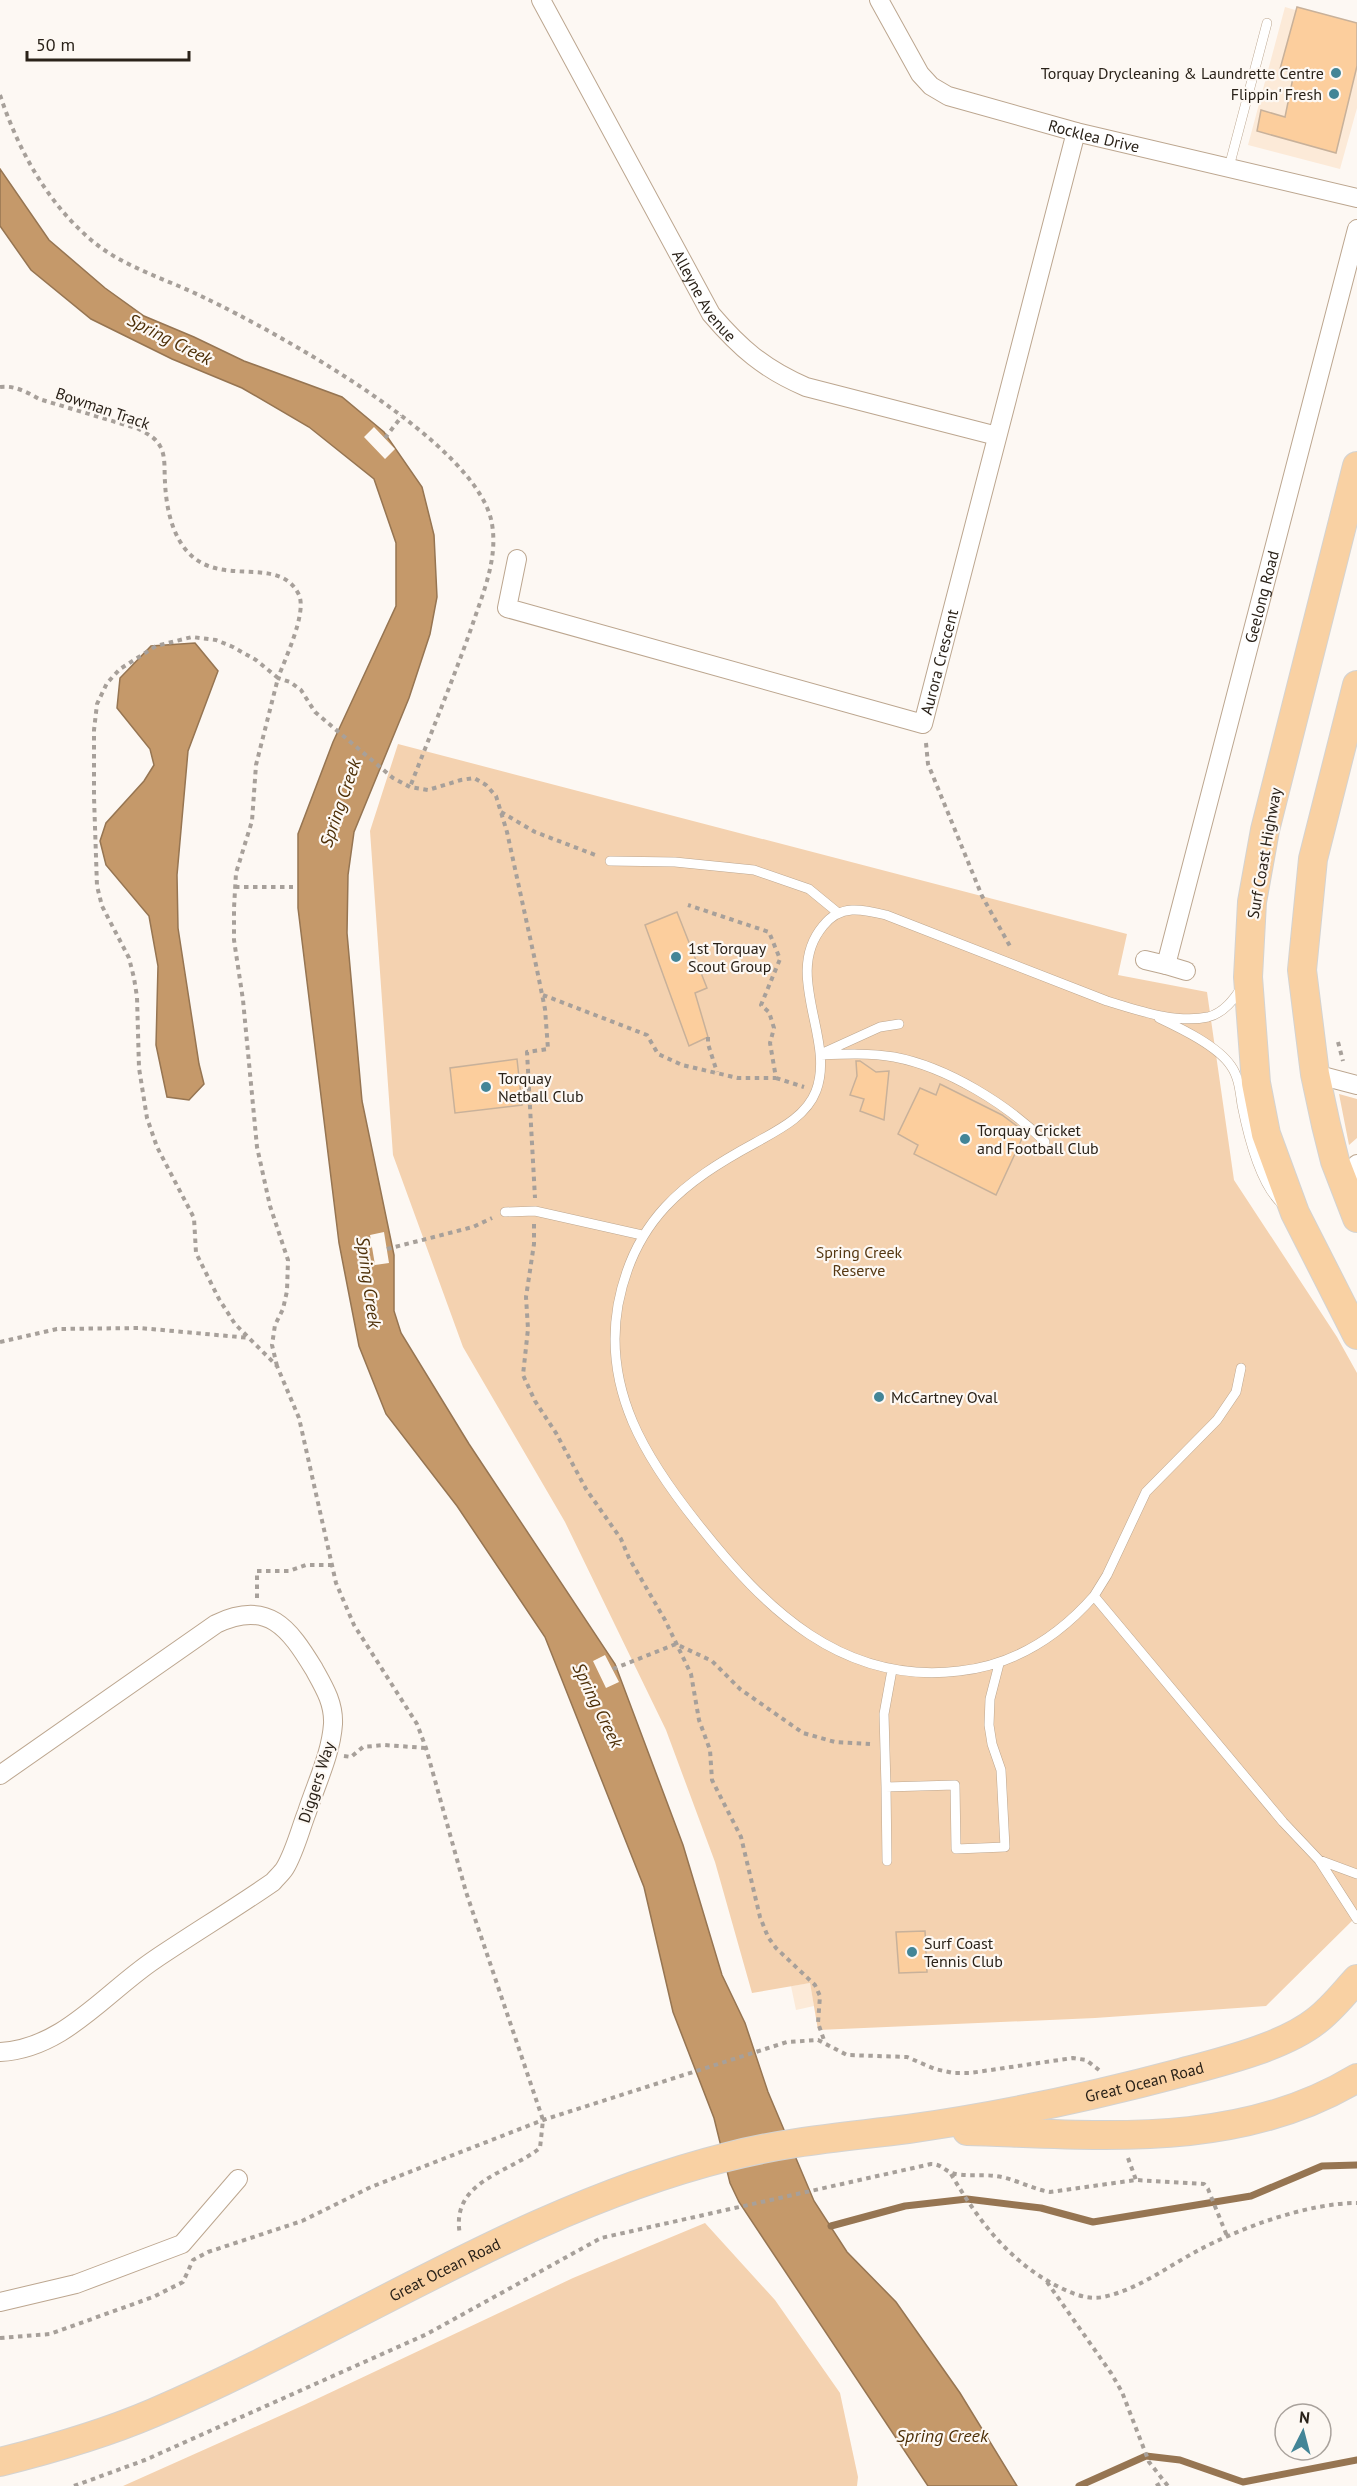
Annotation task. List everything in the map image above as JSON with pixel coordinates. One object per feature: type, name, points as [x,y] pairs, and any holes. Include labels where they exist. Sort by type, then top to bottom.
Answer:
[{"type":"main road","name":"Surf Coast Highway","points":[[1357,466],[1264,830],[1252,902],[1248,977],[1256,1083],[1266,1134],[1294,1213],[1357,1335]]},
{"type":"main road","points":[[1357,685],[1313,859],[1302,970],[1315,1074],[1335,1161],[1357,1218]]},
{"type":"main road","name":"Great Ocean Road","points":[[0,2462],[70,2444],[153,2413],[332,2328],[469,2258],[605,2195],[727,2157],[807,2140],[906,2129],[1051,2105],[1203,2067],[1290,2037],[1316,2021],[1357,1979]]},
{"type":"main road","name":"Great Ocean Road","points":[[906,2129],[1091,2136],[1173,2134],[1229,2126],[1276,2115],[1322,2097],[1357,2078]]},
{"type":"street","name":"Alleyne Avenue","points":[[541,0],[711,314],[733,340],[779,376],[806,387],[997,436]]},
{"type":"street","name":"Rocklea Drive","points":[[879,0],[915,66],[931,86],[962,100],[1077,132],[1357,198]]},
{"type":"street","name":"Aurora Crescent","points":[[517,559],[507,608],[923,724],[1077,132]]},
{"type":"street","name":"Geelong Road","points":[[1166,965],[1357,230]]},
{"type":"street","points":[[1145,960],[1186,971]]},
{"type":"street","points":[[1315,1074],[1353,1084]]},
{"type":"street","points":[[1346,1191],[1357,1164]]},
{"type":"street","points":[[0,1774],[216,1624],[230,1618],[258,1616]]},
{"type":"street","name":"Diggers Way","points":[[0,2052],[23,2049],[62,2032],[152,1961],[273,1882],[285,1868],[327,1755],[333,1725],[332,1707],[327,1692],[295,1639],[283,1627],[258,1616]]},
{"type":"street","points":[[0,2302],[76,2284],[182,2244],[238,2179]]},
{"type":"lane","points":[[1229,167],[1267,23]]},
{"type":"lane","points":[[610,861],[675,862],[754,870],[809,889],[837,912]]},
{"type":"lane","points":[[1241,1368],[1236,1392],[1217,1420],[1146,1492],[1123,1544],[1094,1596],[1069,1622],[1045,1641],[999,1664],[979,1669],[922,1674],[866,1664],[813,1637],[754,1588],[724,1557],[688,1512],[641,1440],[628,1415],[618,1380],[615,1356],[619,1304],[627,1272],[642,1235],[680,1191],[709,1168],[785,1127],[807,1107],[816,1090],[822,1069],[811,1012],[807,968],[810,949],[816,933],[837,912],[850,909],[886,915],[1107,1001],[1145,1012],[1184,1018],[1209,1017],[1234,999],[1248,977]]},
{"type":"lane","points":[[1145,1012],[1194,1036],[1230,1064],[1236,1074],[1248,1131],[1269,1189],[1278,1201],[1294,1213]]},
{"type":"lane","points":[[820,1055],[880,1028],[899,1024]]},
{"type":"lane","points":[[820,1055],[864,1054],[895,1058],[922,1065],[985,1096],[1021,1119],[1045,1142]]},
{"type":"lane","points":[[505,1212],[535,1211],[642,1235]]},
{"type":"lane","points":[[1094,1596],[1283,1822],[1319,1860],[1357,1919]]},
{"type":"lane","points":[[886,1787],[955,1785],[956,1849],[1005,1847],[1001,1770],[992,1744],[989,1725],[990,1699],[999,1664]]},
{"type":"lane","points":[[887,1861],[884,1714],[892,1670]]},
{"type":"lane","points":[[1319,1860],[1357,1874]]},
{"type":"path","points":[[0,95],[12,129],[28,162],[47,192],[90,240],[112,256],[204,297],[288,341],[346,376],[402,416],[447,454],[475,485],[492,523],[493,554],[490,574],[460,659],[410,787]]},
{"type":"path","name":"Bowman Track","points":[[0,387],[7,386],[25,391],[48,402],[139,429],[152,436],[160,446],[163,456],[165,495],[173,528],[188,552],[201,564],[218,570],[262,572],[280,576],[291,583],[300,596],[302,607],[299,619],[278,678],[256,765],[252,821],[236,873],[234,940],[243,1000],[257,1147],[270,1206],[288,1260],[287,1291],[283,1309],[275,1325],[272,1345],[277,1366]]},
{"type":"path","points":[[385,438],[402,416]]},
{"type":"path","points":[[469,2258],[461,2240],[458,2223],[462,2205],[470,2191],[528,2158],[540,2148],[543,2120],[466,1892],[426,1748],[417,1724],[354,1625],[340,1593],[299,1418],[277,1366],[235,1324],[196,1254],[194,1218],[157,1147],[147,1118],[139,1068],[137,997],[134,978],[129,958],[102,906],[97,886],[94,730],[97,704],[107,683],[120,669],[137,656],[170,640],[192,637],[216,640],[256,660],[278,678],[290,682],[301,690],[315,712],[393,778],[410,787],[428,790],[474,778],[486,784],[496,796],[510,843],[542,994],[548,1049],[527,1052],[535,1211],[534,1244],[526,1297],[528,1329],[524,1375],[535,1401],[556,1433],[586,1489],[621,1539],[691,1674],[699,1719],[710,1750],[712,1780],[741,1837],[764,1927],[776,1948],[815,1984],[820,1996],[818,2023],[825,2043]]},
{"type":"path","points":[[923,724],[928,764],[982,896],[1022,968]]},
{"type":"path","points":[[501,812],[535,832],[610,861]]},
{"type":"path","points":[[236,887],[292,887]]},
{"type":"path","points":[[688,905],[769,932],[780,959],[761,1005],[769,1012],[774,1028],[770,1043],[776,1078]]},
{"type":"path","points":[[542,994],[647,1035],[658,1054],[682,1065],[738,1078],[776,1078],[816,1090]]},
{"type":"path","points":[[1336,1035],[1353,1084]]},
{"type":"path","points":[[708,1037],[717,1072]]},
{"type":"path","points":[[387,1249],[473,1227],[505,1212]]},
{"type":"path","points":[[0,1342],[57,1329],[140,1329],[251,1338]]},
{"type":"path","points":[[258,1616],[256,1571],[289,1571],[306,1565],[332,1565]]},
{"type":"path","points":[[613,1669],[676,1644],[712,1660],[740,1689],[803,1733],[835,1742],[871,1744]]},
{"type":"path","points":[[327,1755],[351,1757],[363,1747],[384,1745],[426,1748]]},
{"type":"path","points":[[0,2338],[50,2334],[153,2297],[183,2282],[193,2260],[208,2252],[302,2221],[371,2187],[543,2120],[767,2047],[802,2040],[825,2043],[847,2055],[907,2057],[935,2069],[953,2073],[970,2073],[1062,2059],[1078,2059],[1093,2063],[1098,2068],[1107,2092]]},
{"type":"path","points":[[1127,2153],[1136,2180]]},
{"type":"path","points":[[74,2486],[145,2460],[427,2334],[601,2238],[931,2164],[938,2164],[951,2173],[973,2210],[1003,2247],[1045,2280],[1078,2295],[1101,2297],[1128,2289],[1227,2236],[1261,2223],[1309,2210],[1357,2203]]},
{"type":"path","points":[[951,2173],[996,2176],[1050,2192],[1136,2180],[1196,2182],[1204,2184],[1208,2189],[1227,2236]]},
{"type":"path","points":[[1045,2280],[1111,2373],[1122,2392],[1149,2462],[1168,2486]]},
{"type":"path","points":[[1156,2486],[1163,2482]]},
{"type":"shaded area","points":[[1285,7],[1357,28],[1357,108],[1340,169],[1248,145]]},
{"type":"shaded area","points":[[810,1983],[814,2006],[796,2010],[791,1986]]},
{"type":"green space","name":"Spring Creek Reserve","points":[[398,744],[1127,934],[1118,975],[1207,992],[1234,1180],[1337,1337],[1357,1373],[1357,1916],[1266,2006],[1095,2018],[818,2030],[810,1983],[752,1993],[715,1862],[666,1730],[565,1522],[463,1347],[393,1155],[370,831]]},
{"type":"green space","points":[[1339,1094],[1357,1099],[1357,1138],[1349,1145]]},
{"type":"green space","points":[[705,2223],[775,2300],[840,2393],[858,2477],[857,2486],[123,2486],[304,2405],[573,2278]]},
{"type":"water","name":"Spring Creek","points":[[0,169],[49,240],[105,288],[144,316],[244,361],[342,397],[384,432],[422,487],[434,535],[437,597],[430,634],[409,698],[354,832],[348,875],[347,933],[362,1101],[394,1255],[394,1311],[401,1333],[469,1444],[615,1664],[683,1845],[722,1975],[745,2023],[768,2092],[814,2201],[847,2252],[896,2302],[960,2393],[1017,2486],[928,2486],[739,2202],[730,2183],[714,2118],[673,2012],[644,1887],[545,1637],[457,1506],[386,1414],[359,1346],[339,1243],[298,908],[298,834],[333,742],[396,606],[396,543],[374,479],[309,427],[242,388],[172,359],[91,319],[31,270],[0,226]]},
{"type":"water","points":[[195,643],[218,671],[188,751],[177,875],[178,928],[204,1084],[189,1100],[167,1097],[156,1045],[158,966],[149,916],[106,865],[100,841],[106,823],[144,781],[154,765],[150,749],[117,708],[120,678],[151,646]]},
{"type":"pier","points":[[374,427],[395,449],[385,459],[364,437]]},
{"type":"pier","points":[[384,1232],[389,1263],[375,1265],[370,1235]]},
{"type":"pier","points":[[605,1655],[619,1682],[606,1688],[593,1661]]},
{"type":"building","points":[[1297,7],[1357,23],[1357,66],[1336,153],[1257,131],[1261,110],[1285,117],[1294,73],[1280,69]]},
{"type":"building","name":"1st Torquay Scout Group","points":[[677,912],[707,988],[695,993],[708,1037],[689,1046],[645,925]]},
{"type":"building","name":"Torquay Netball Club","points":[[517,1059],[522,1105],[455,1113],[450,1068]]},
{"type":"building","points":[[856,1061],[860,1061],[876,1072],[889,1071],[884,1120],[860,1111],[864,1099],[850,1095],[857,1076]]},
{"type":"building","name":"Torquay Cricket and Football Club","points":[[940,1084],[1002,1115],[1025,1132],[996,1195],[914,1154],[918,1145],[898,1134],[920,1088],[936,1095]]},
{"type":"building","name":"Surf Coast Tennis Club","points":[[925,1931],[927,1972],[899,1973],[896,1932]]},
{"type":"waterway","points":[[831,2226],[905,2206],[967,2199],[1041,2208],[1093,2222],[1251,2196],[1322,2166],[1357,2165]]},
{"type":"waterway","points":[[1079,2486],[1146,2456],[1180,2460],[1243,2482],[1357,2460]]},
{"type":"place","name":"Torquay Drycleaning & Laundrette Centre","points":[[1336,73]]},
{"type":"place","name":"Flippin' Fresh","points":[[1334,94]]},
{"type":"place","name":"1st Torquay Scout Group","points":[[676,957]]},
{"type":"place","name":"Torquay Netball Club","points":[[486,1087]]},
{"type":"place","name":"Torquay Cricket and Football Club","points":[[965,1139]]},
{"type":"place","name":"McCartney Oval","points":[[879,1397]]},
{"type":"place","name":"Surf Coast Tennis Club","points":[[912,1952]]}]
